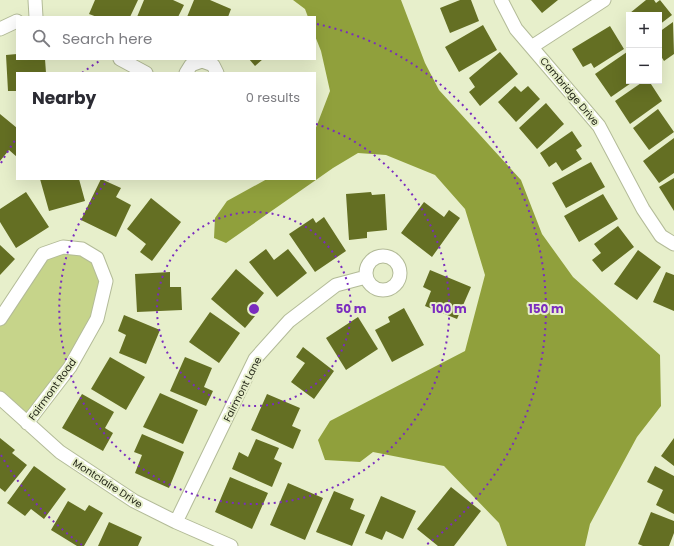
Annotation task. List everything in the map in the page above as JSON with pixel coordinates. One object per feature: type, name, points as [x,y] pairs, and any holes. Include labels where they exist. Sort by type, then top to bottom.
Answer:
[{"type":"street","points":[[35,0],[36,16]]},
{"type":"street","name":"Cambridge Drive","points":[[501,0],[516,29],[533,46],[599,126],[643,209],[661,236],[674,244]]},
{"type":"street","points":[[533,46],[604,0]]},
{"type":"street","points":[[0,28],[16,21]]},
{"type":"street","points":[[122,60],[144,72]]},
{"type":"street","points":[[187,72],[191,65],[202,61],[213,65],[216,72]]},
{"type":"street","name":"Fairmont Road","points":[[0,319],[42,254],[63,247],[82,249],[97,258],[106,281],[96,319],[70,367],[28,423]]},
{"type":"street","name":"Fairmont Lane","points":[[176,522],[255,359],[289,321],[336,285],[366,277]]},
{"type":"street","name":"Montclaire Drive","points":[[0,398],[60,452],[134,501],[176,522],[231,546]]},
{"type":"shaded area","points":[[293,0],[401,0],[425,63],[439,90],[521,180],[542,234],[573,277],[660,355],[661,406],[637,437],[590,524],[585,546],[507,546],[499,523],[444,466],[373,452],[360,462],[325,460],[318,440],[330,421],[465,351],[485,275],[465,209],[435,175],[386,155],[358,153],[316,180],[316,127],[330,91],[321,51],[316,38],[316,16],[308,16],[305,9]]},
{"type":"shaded area","points":[[265,180],[316,180],[226,243],[214,238],[215,218],[227,201]]},
{"type":"shaded area","points":[[82,249],[106,281],[97,319],[27,423],[0,398],[0,319],[43,254]]},
{"type":"building","points":[[95,0],[138,0],[130,16],[94,16],[89,14]]},
{"type":"building","points":[[144,0],[173,0],[184,5],[178,16],[137,16]]},
{"type":"building","points":[[194,0],[210,0],[231,9],[228,16],[187,16]]},
{"type":"building","points":[[460,0],[471,0],[479,21],[450,33],[440,8]]},
{"type":"building","points":[[531,0],[558,0],[542,13]]},
{"type":"building","points":[[646,0],[654,0],[656,3],[660,0],[672,15],[662,23],[662,12],[631,12]]},
{"type":"building","points":[[673,22],[674,54],[664,61],[662,58],[662,30]]},
{"type":"building","points":[[483,25],[497,50],[459,72],[445,47]]},
{"type":"building","points":[[610,26],[624,49],[594,68],[591,63],[583,67],[572,49]]},
{"type":"building","points":[[500,52],[518,74],[480,106],[469,92],[475,87],[469,78]]},
{"type":"building","points":[[626,53],[626,84],[630,84],[611,97],[595,74]]},
{"type":"building","points":[[16,54],[16,60],[45,60],[46,72],[16,72],[16,91],[8,91],[6,55]]},
{"type":"building","points":[[250,60],[262,60],[255,66]]},
{"type":"building","points":[[640,84],[651,84],[662,101],[630,124],[615,101]]},
{"type":"building","points":[[515,86],[521,92],[528,86],[540,99],[516,122],[498,102]]},
{"type":"building","points":[[546,103],[564,124],[537,149],[519,128]]},
{"type":"building","points":[[658,109],[674,132],[649,150],[633,128]]},
{"type":"building","points":[[0,114],[16,127],[16,156],[9,150],[0,161]]},
{"type":"building","points":[[572,131],[582,146],[576,150],[582,159],[562,171],[556,162],[549,167],[540,153]]},
{"type":"building","points":[[674,138],[674,173],[659,183],[643,161]]},
{"type":"building","points":[[591,162],[605,187],[566,208],[552,183]]},
{"type":"building","points":[[674,178],[674,211],[659,187]]},
{"type":"building","points":[[40,180],[79,180],[85,201],[49,211]]},
{"type":"building","points":[[101,180],[121,188],[116,197],[131,205],[116,237],[81,220]]},
{"type":"building","points":[[26,192],[49,227],[16,248],[0,222],[0,209]]},
{"type":"building","points":[[371,192],[372,195],[385,194],[387,230],[367,232],[367,238],[349,240],[346,194]]},
{"type":"building","points":[[603,194],[618,219],[579,242],[564,216]]},
{"type":"building","points":[[151,198],[181,222],[152,261],[140,252],[146,244],[127,229]]},
{"type":"building","points":[[424,202],[444,217],[449,210],[460,218],[432,257],[401,233]]},
{"type":"building","points":[[324,217],[346,251],[315,272],[289,234],[313,218],[316,223]]},
{"type":"building","points":[[618,226],[634,247],[602,272],[592,260],[601,253],[594,244]]},
{"type":"building","points":[[0,245],[15,259],[0,275]]},
{"type":"building","points":[[266,249],[274,260],[288,249],[307,273],[277,297],[249,262]]},
{"type":"building","points":[[638,250],[661,267],[637,300],[614,284]]},
{"type":"building","points":[[236,269],[264,293],[249,311],[255,316],[245,328],[211,299]]},
{"type":"building","points":[[430,270],[471,287],[457,319],[425,306],[431,291],[423,287]]},
{"type":"building","points":[[170,272],[170,287],[181,287],[182,310],[137,312],[135,274]]},
{"type":"building","points":[[666,272],[674,275],[674,311],[653,302]]},
{"type":"building","points":[[404,308],[424,345],[392,362],[375,330],[390,322],[388,317]]},
{"type":"building","points":[[210,312],[240,333],[219,363],[189,342]]},
{"type":"building","points":[[124,315],[160,330],[146,364],[119,353],[126,335],[118,331]]},
{"type":"building","points":[[358,317],[378,349],[346,370],[326,338]]},
{"type":"building","points":[[303,347],[334,371],[314,399],[291,382],[305,363],[296,357]]},
{"type":"building","points":[[110,357],[145,377],[126,410],[91,389]]},
{"type":"building","points":[[185,357],[212,368],[204,387],[213,391],[206,406],[170,391]]},
{"type":"building","points":[[160,393],[198,410],[183,444],[143,427]]},
{"type":"building","points":[[82,394],[114,412],[105,428],[113,433],[103,451],[62,428]]},
{"type":"building","points":[[267,394],[300,408],[292,426],[301,430],[293,449],[251,430]]},
{"type":"building","points":[[142,434],[184,452],[169,488],[135,473],[142,455],[134,452]]},
{"type":"building","points":[[0,438],[15,450],[12,453],[27,465],[5,492],[0,488]]},
{"type":"building","points":[[674,438],[674,466],[661,456]]},
{"type":"building","points":[[256,439],[279,448],[274,459],[282,463],[272,487],[232,469],[239,452],[248,457]]},
{"type":"building","points":[[34,466],[66,489],[44,519],[31,509],[25,516],[7,503]]},
{"type":"building","points":[[655,466],[674,476],[674,514],[656,505],[663,490],[647,482]]},
{"type":"building","points":[[230,477],[268,493],[252,529],[215,512]]},
{"type":"building","points":[[288,483],[323,498],[305,540],[270,525]]},
{"type":"building","points":[[451,487],[481,511],[454,546],[438,546],[417,529]]},
{"type":"building","points":[[334,491],[354,499],[350,509],[365,515],[352,546],[316,532]]},
{"type":"building","points":[[381,496],[416,511],[403,539],[386,531],[382,540],[365,533]]},
{"type":"building","points":[[68,501],[85,511],[89,505],[103,513],[84,546],[77,546],[51,530]]},
{"type":"building","points":[[651,512],[674,521],[674,533],[669,546],[643,546],[638,544]]},
{"type":"building","points":[[109,522],[142,537],[138,546],[98,546]]}]
